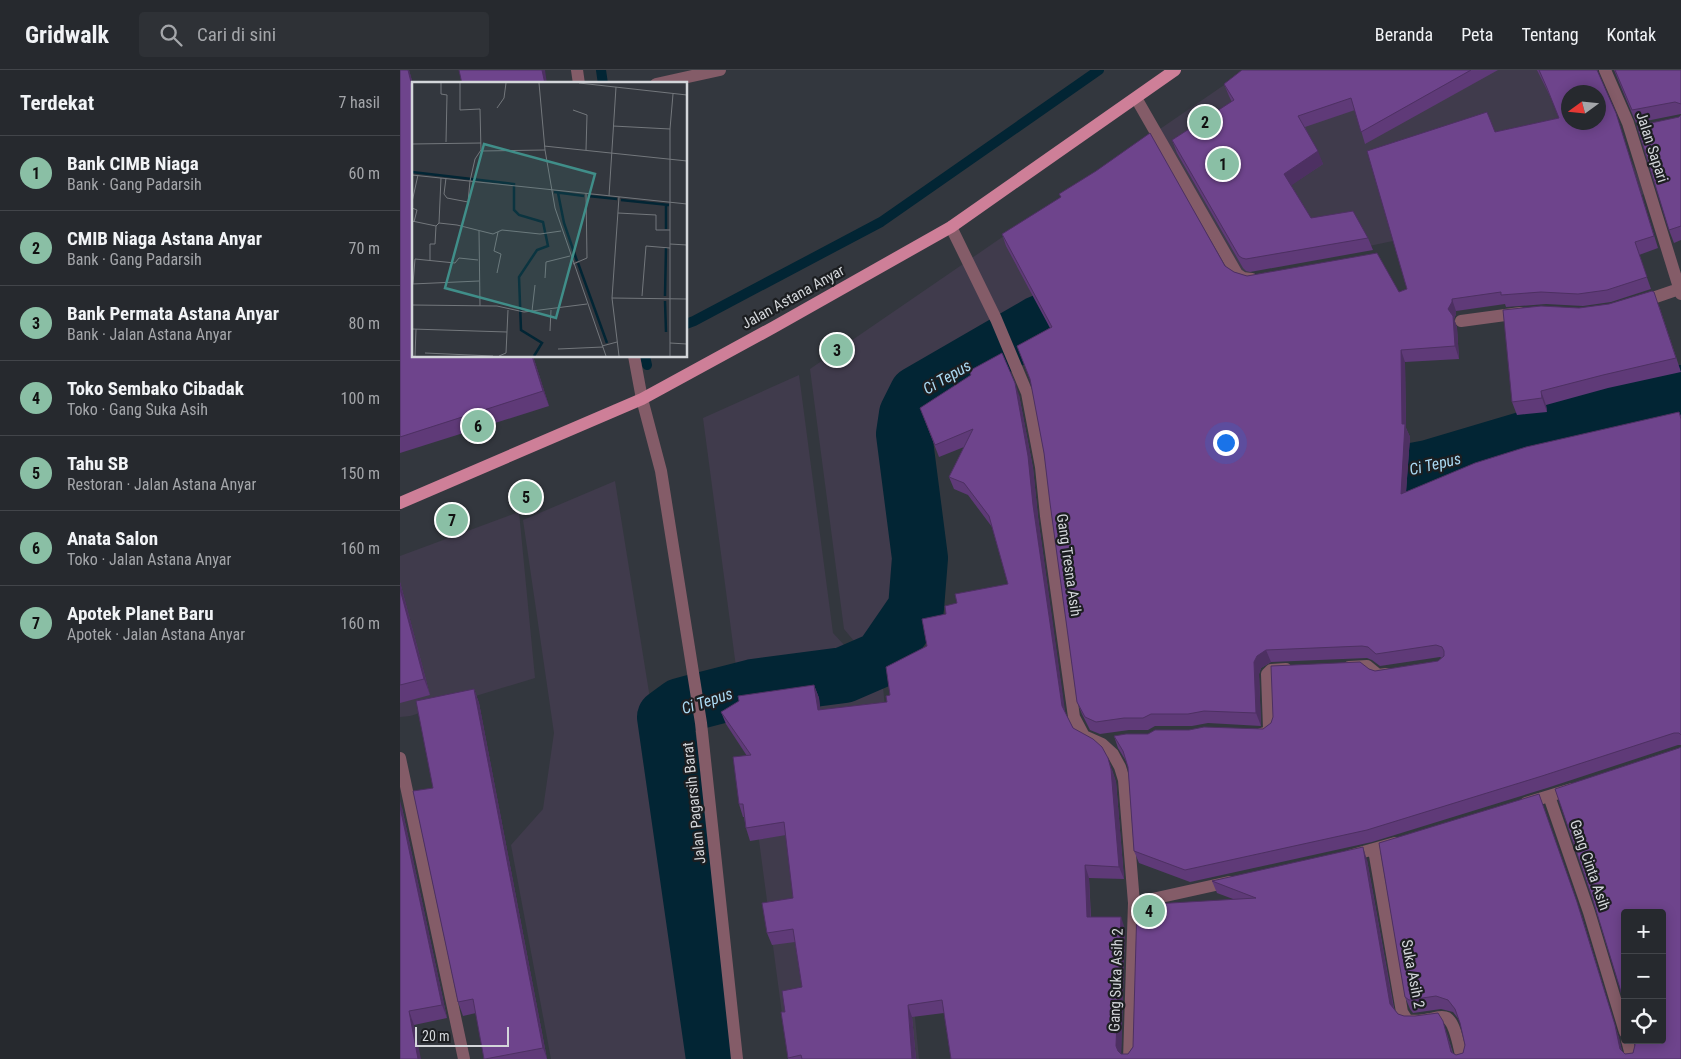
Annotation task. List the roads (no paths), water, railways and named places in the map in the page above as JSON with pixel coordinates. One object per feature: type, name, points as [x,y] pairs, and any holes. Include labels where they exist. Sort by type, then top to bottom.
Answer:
[{"type":"main road","name":"Jalan Astana Anyar","points":[[400,503],[642,399],[951,227],[1175,70]]},
{"type":"street","points":[[665,82],[720,70]]},
{"type":"street","name":"Jalan Sapari","points":[[1605,70],[1635,131],[1680,292]]},
{"type":"street","points":[[1136,98],[1237,274],[1250,280],[1269,276]]},
{"type":"street","name":"Gang Tresna Asih","points":[[951,227],[996,319],[1027,393],[1041,467],[1074,717],[1084,736],[1098,742],[1113,754],[1120,767],[1124,780],[1134,903]]},
{"type":"street","points":[[1629,306],[1680,292]]},
{"type":"street","points":[[1461,321],[1537,313]]},
{"type":"street","name":"Jalan Pagarsih Barat","points":[[634,358],[642,399],[661,471],[693,667],[701,723],[737,1059]]},
{"type":"street","points":[[1338,667],[1367,666],[1378,675],[1396,672]]},
{"type":"street","points":[[1245,733],[1264,734],[1269,729],[1267,674],[1269,671],[1300,669]]},
{"type":"street","points":[[1098,742],[1114,740]]},
{"type":"street","points":[[400,758],[464,1059]]},
{"type":"street","points":[[1516,806],[1586,784]]},
{"type":"street","name":"Gang Cinta Asih","points":[[1549,796],[1589,912],[1621,1019]]},
{"type":"street","points":[[1336,858],[1374,850],[1406,840]]},
{"type":"street","name":"Suka Asih 2","points":[[1374,850],[1402,1012],[1407,1020],[1414,1022],[1442,1016],[1446,1018],[1451,1022],[1455,1031],[1462,1059]]},
{"type":"street","points":[[1134,903],[1240,880]]},
{"type":"street","name":"Gang Suka Asih 2","points":[[1129,1059],[1134,903]]},
{"type":"street","points":[[1628,1044],[1632,1059]]},
{"type":"waterway","points":[[601,70],[603,82]]},
{"type":"waterway","points":[[688,323],[881,222],[1099,70]]},
{"type":"waterway","name":"Ci Tepus","points":[[714,1059],[665,717],[680,706],[691,703],[753,687],[844,675],[881,659],[916,608],[920,558],[904,434],[907,414],[917,394],[1038,324],[1084,305],[1107,299],[1117,304]]},
{"type":"waterway","points":[[645,358],[647,365]]},
{"type":"waterway","name":"Ci Tepus","points":[[1334,453],[1368,467],[1401,473],[1428,468],[1681,393]]},
{"type":"place","name":"CMIB Niaga Astana Anyar","points":[[1205,122]]},
{"type":"place","name":"Bank CIMB Niaga","points":[[1223,164]]},
{"type":"place","name":"Bank Permata Astana Anyar","points":[[837,350]]},
{"type":"place","name":"Anata Salon","points":[[478,426]]},
{"type":"place","name":"Tahu SB","points":[[526,497]]},
{"type":"place","name":"Apotek Planet Baru","points":[[452,520]]},
{"type":"place","name":"Toko Sembako Cibadak","points":[[1149,911]]}]
